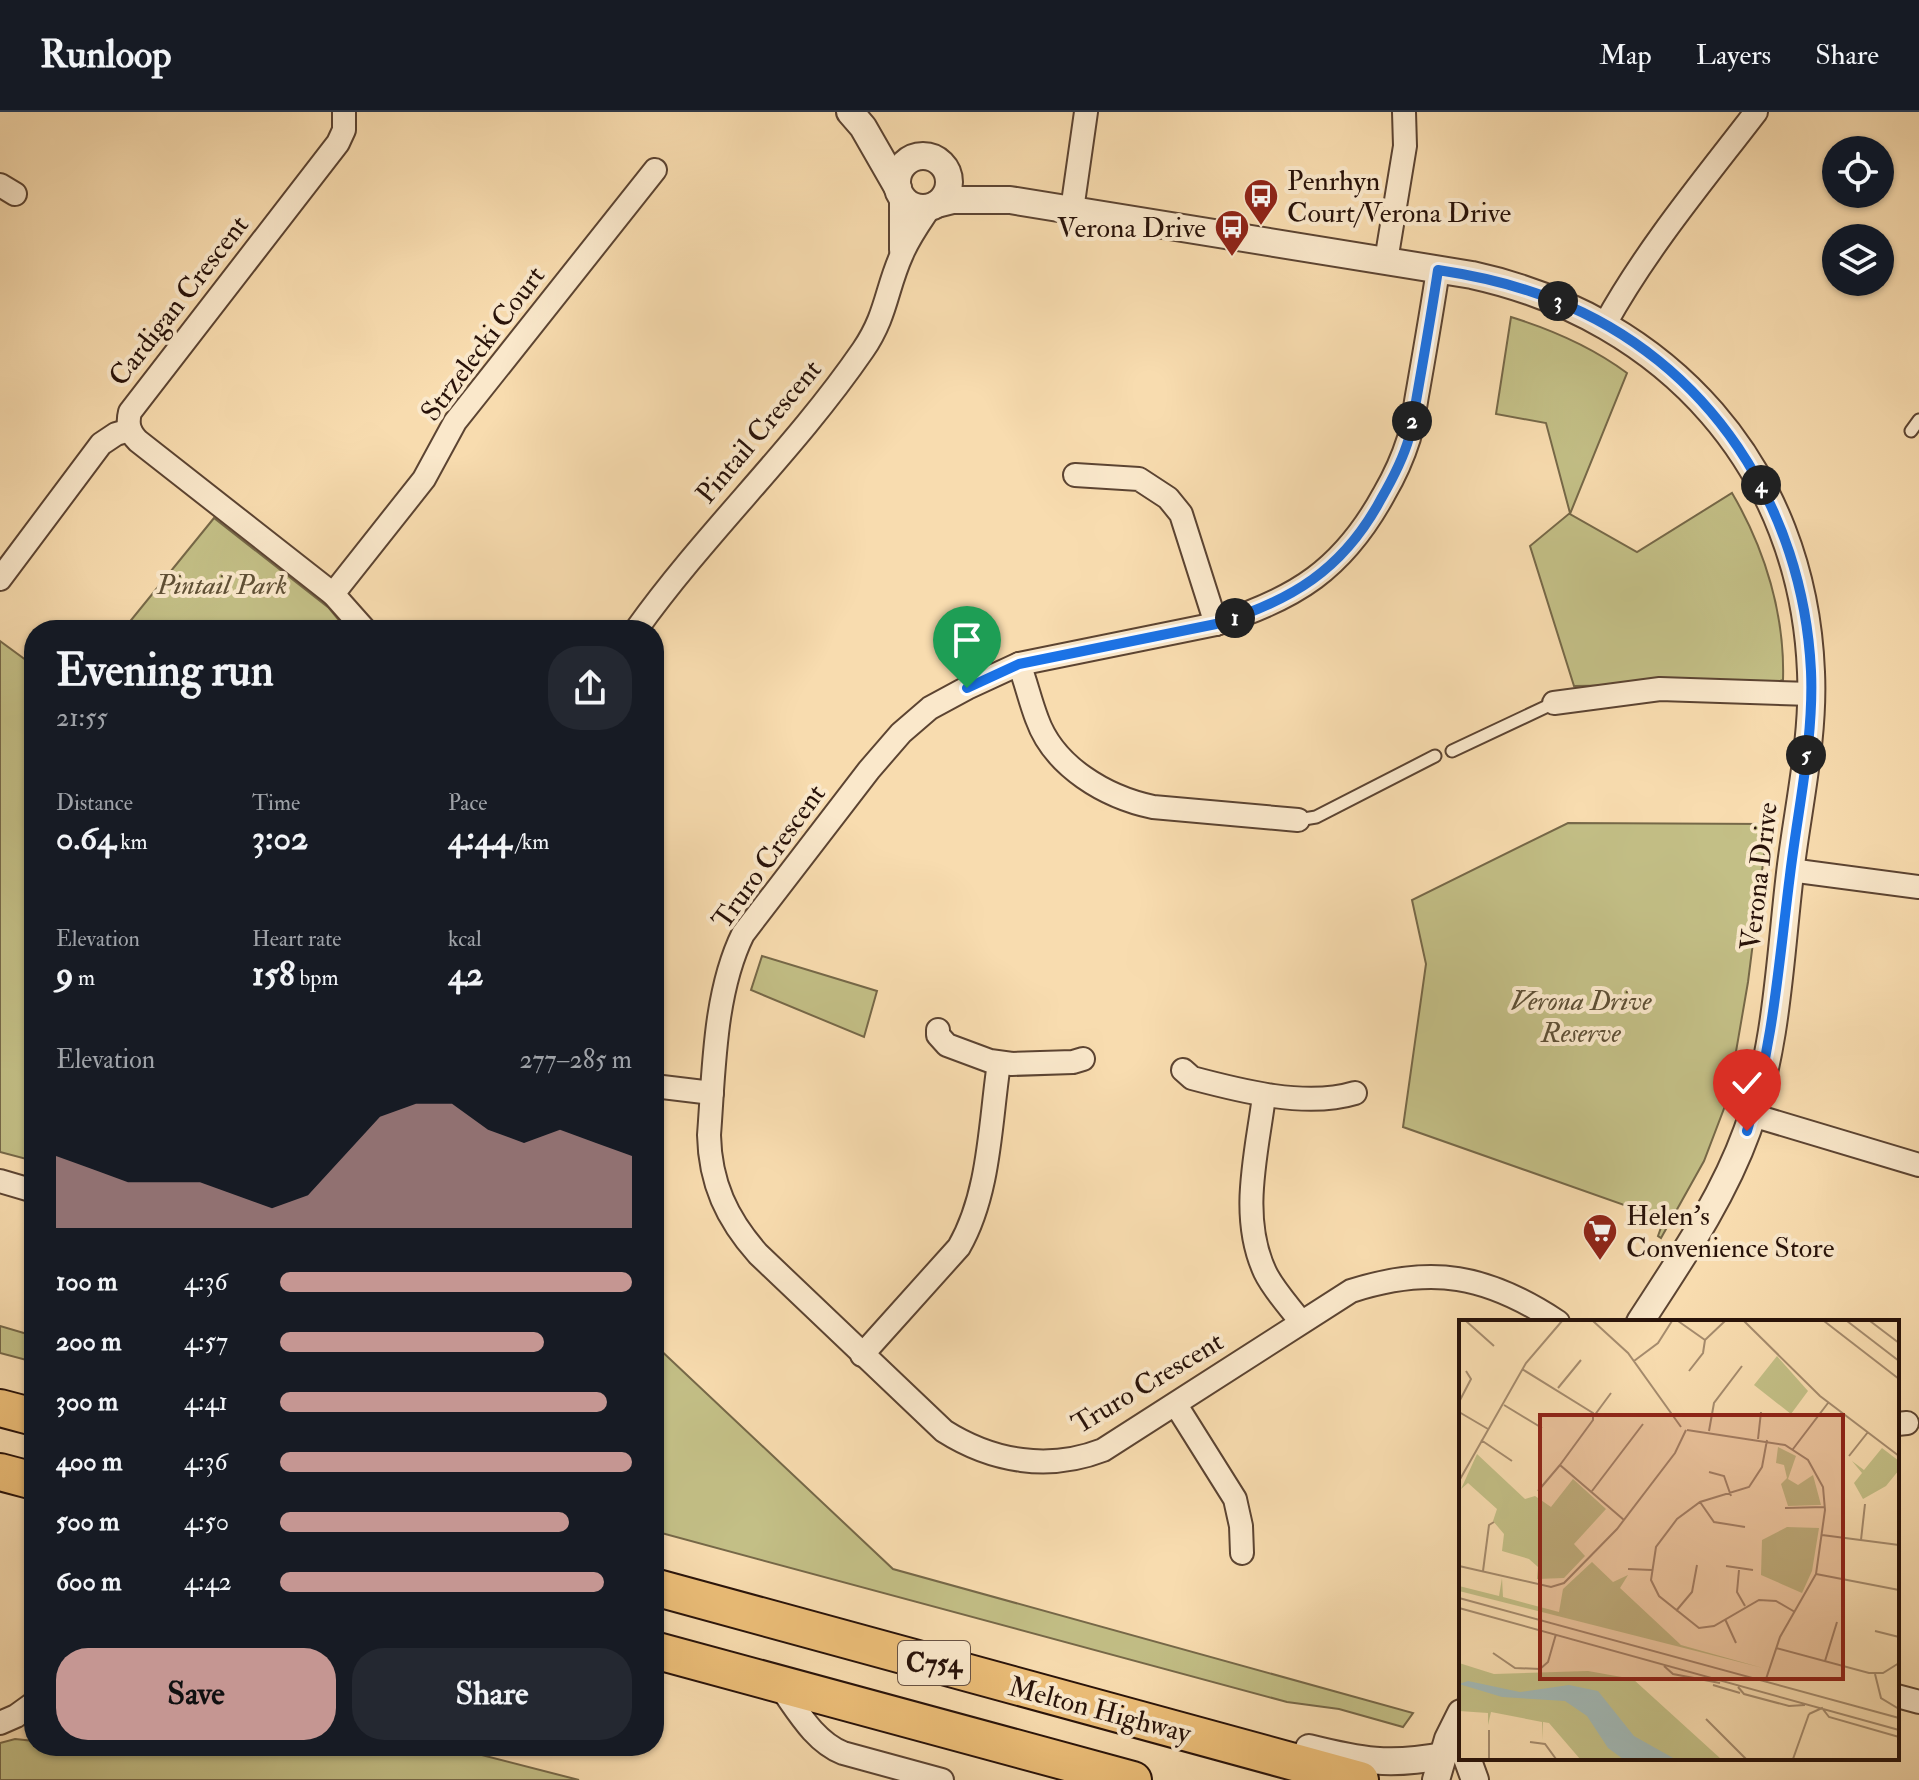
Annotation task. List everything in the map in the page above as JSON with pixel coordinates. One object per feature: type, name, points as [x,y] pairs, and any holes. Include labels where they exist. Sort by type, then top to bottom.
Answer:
[{"type":"highway","points":[[0,1408],[24,1414]]},
{"type":"highway","points":[[0,1472],[24,1478]]},
{"type":"highway","name":"Melton Highway","points":[[664,1590],[1360,1780]]},
{"type":"highway","name":"C754","points":[[664,1653],[1133,1780]]},
{"type":"street","points":[[1072,210],[1086,112]]},
{"type":"street","points":[[1386,261],[1405,146],[1404,112]]},
{"type":"street","points":[[1605,324],[1654,244],[1756,112]]},
{"type":"street","name":"Cardigan Crescent","points":[[348,113],[338,143],[130,412],[130,430],[138,441],[333,594],[356,620]]},
{"type":"street","points":[[857,120],[898,149],[934,158],[945,167],[950,183],[948,191],[934,205],[914,206],[900,191],[857,120]]},
{"type":"street","points":[[900,191],[902,167],[920,156]]},
{"type":"street","name":"Verona Drive","points":[[945,167],[1010,200]]},
{"type":"street","name":"Strzelecki Court","points":[[333,594],[424,479],[455,422],[655,170]]},
{"type":"street","name":"Pintail Crescent","points":[[900,191],[901,255]]},
{"type":"street","name":"Verona Drive","points":[[934,205],[953,200],[1010,200],[1438,270],[1529,290],[1627,337],[1676,376],[1718,420],[1751,465],[1772,506],[1795,566],[1806,621],[1811,694],[1768,1050],[1752,1115],[1735,1162],[1716,1201],[1641,1320]]},
{"type":"street","name":"Pintail Crescent","points":[[643,620],[673,578],[800,430],[861,353],[883,313],[901,255],[934,205]]},
{"type":"street","name":"Truro Crescent","points":[[1438,270],[1409,438],[1392,480],[1357,540],[1316,578],[1262,608],[1216,624],[1019,664],[947,698],[914,720],[869,770],[743,934],[730,964],[723,992],[712,1093],[709,1158],[718,1194],[726,1211],[758,1254],[944,1431],[984,1453],[1026,1461],[1054,1461],[1088,1456],[1103,1450],[1351,1291],[1389,1280],[1435,1276],[1497,1289],[1555,1320]]},
{"type":"street","points":[[0,579],[101,444],[116,434],[130,430]]},
{"type":"street","points":[[1075,475],[1139,479],[1168,498],[1181,514],[1216,624]]},
{"type":"street","points":[[1019,664],[1037,720],[1047,737],[1069,764],[1106,792],[1153,807],[1298,820]]},
{"type":"street","points":[[1554,703],[1660,689],[1811,694]]},
{"type":"street","points":[[1790,870],[1919,887]]},
{"type":"street","points":[[938,1030],[938,1035],[947,1045],[999,1063],[1073,1062],[1083,1059]]},
{"type":"street","points":[[862,1355],[959,1247],[967,1234],[981,1192],[999,1063]]},
{"type":"street","points":[[1183,1070],[1192,1078],[1264,1096],[1339,1097],[1355,1093]]},
{"type":"street","points":[[664,1087],[712,1093]]},
{"type":"street","points":[[1264,1096],[1251,1201],[1252,1231],[1265,1273],[1301,1322]]},
{"type":"street","points":[[1752,1115],[1919,1165]]},
{"type":"street","points":[[0,1181],[24,1188]]},
{"type":"street","points":[[1176,1405],[1235,1499],[1241,1526],[1242,1553]]},
{"type":"street","points":[[778,1684],[814,1732],[830,1747],[855,1757],[942,1780]]},
{"type":"street","points":[[1899,1697],[1919,1702]]},
{"type":"street","points":[[0,1723],[24,1710]]},
{"type":"street","points":[[1452,1764],[1459,1724]]},
{"type":"street","points":[[1214,1740],[1270,1739],[1368,1762],[1452,1764],[1475,1780]]},
{"type":"lane","points":[[1911,431],[1919,420]]},
{"type":"lane","points":[[1452,751],[1554,703]]},
{"type":"lane","points":[[1298,820],[1316,817],[1435,756]]},
{"type":"green space","points":[[1511,317],[1572,340],[1627,373],[1570,514],[1637,552],[1732,493],[1754,537],[1771,583],[1781,631],[1783,680],[1773,683],[1574,686],[1530,546],[1570,513],[1546,423],[1496,414]]},
{"type":"green space","name":"Pintail Park","points":[[214,518],[329,608],[339,620],[131,620]]},
{"type":"green space","points":[[0,641],[24,659],[24,1158],[0,1152]]},
{"type":"green space","name":"Verona Drive Reserve","points":[[1568,823],[1768,824],[1748,982],[1728,1098],[1704,1161],[1661,1238],[1658,1236],[1664,1219],[1403,1127],[1426,964],[1412,900]]},
{"type":"green space","points":[[762,956],[877,991],[864,1037],[751,990]]},
{"type":"green space","points":[[0,1326],[24,1333],[24,1359],[0,1353]]},
{"type":"green space","points":[[664,1353],[893,1569],[1413,1713],[1403,1727],[1339,1709],[1287,1702],[664,1534]]},
{"type":"green space","points":[[24,1740],[24,1756],[486,1756],[579,1780],[0,1780],[0,1743]]},
{"type":"place","name":"Penrhyn Court/Verona Drive","points":[[1261,227]]},
{"type":"place","name":"Verona Drive","points":[[1232,258]]},
{"type":"place","name":"Helen's Convenience Store","points":[[1600,1262]]},
{"type":"route","points":[[967,688],[1019,664],[1216,624],[1244,615],[1291,595],[1330,567],[1357,540],[1376,509],[1409,438],[1438,270],[1472,275],[1529,290],[1605,324],[1627,337],[1700,399],[1751,465],[1786,538],[1806,621],[1811,672],[1808,739],[1768,1050],[1747,1131]]}]
